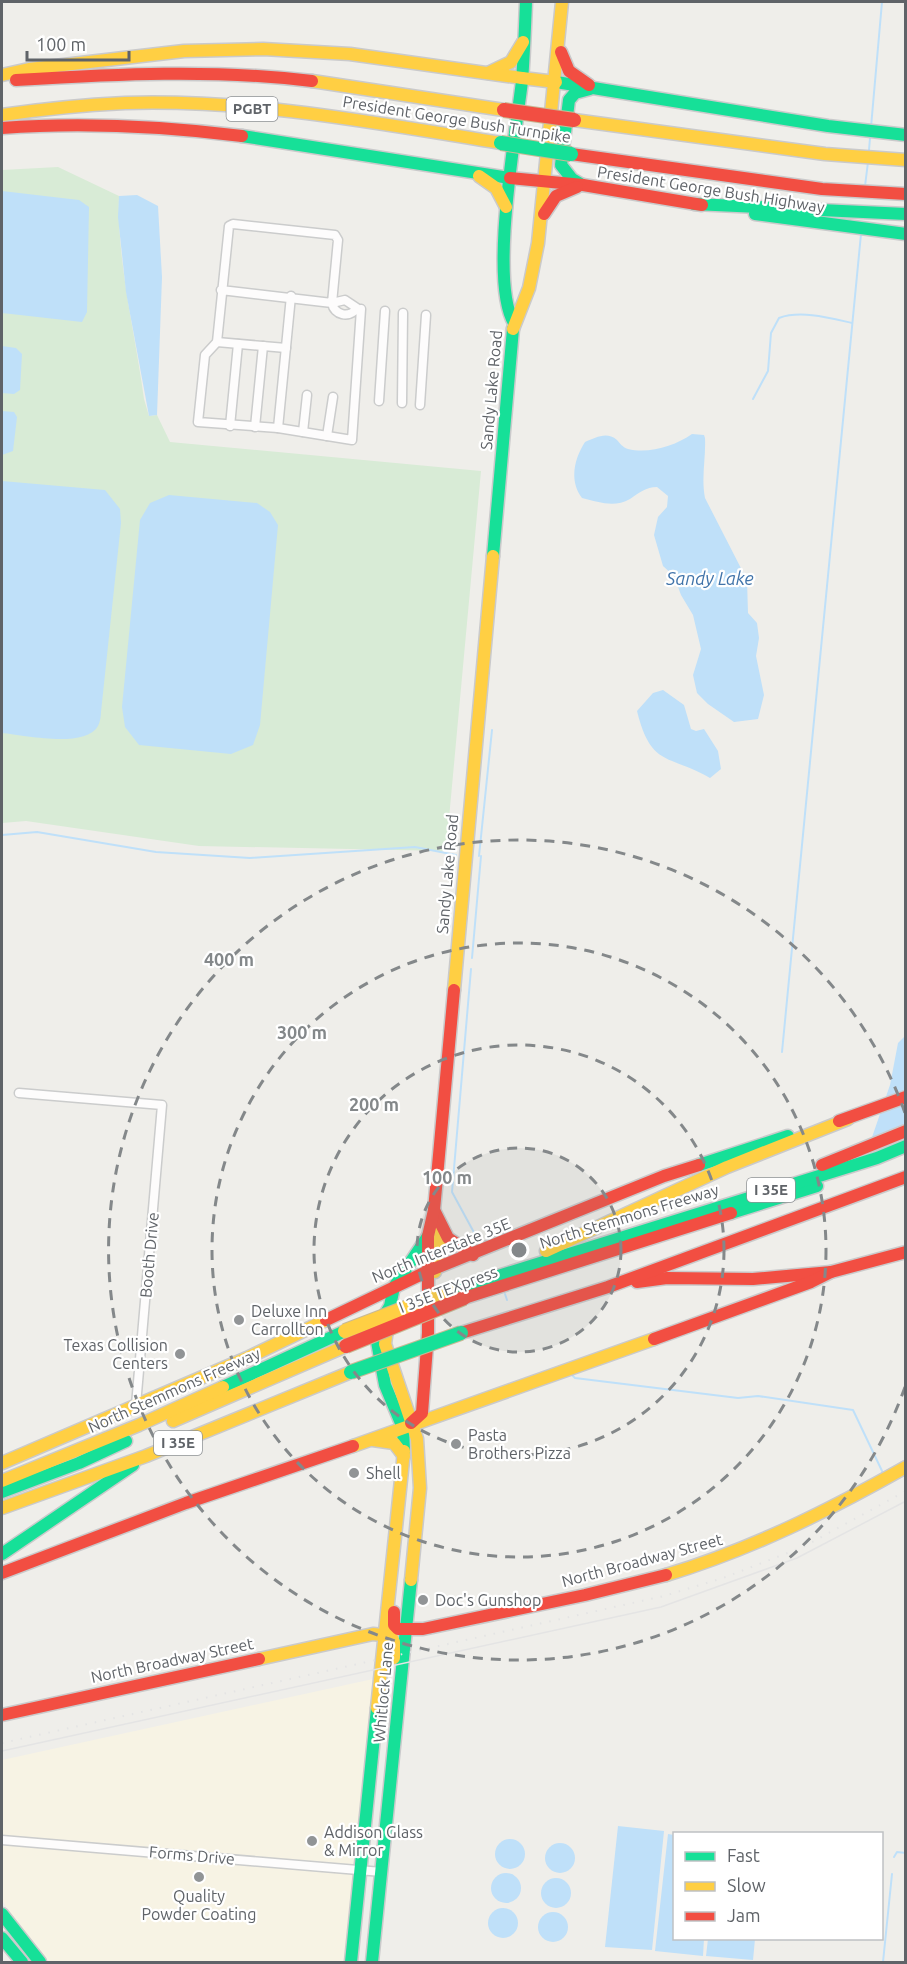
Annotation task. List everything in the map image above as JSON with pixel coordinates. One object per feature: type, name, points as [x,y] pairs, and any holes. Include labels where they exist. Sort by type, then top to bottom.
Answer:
[{"type":"main road","name":"Sandy Lake Road","points":[[514,323],[508,313],[504,254],[506,207],[526,36],[526,2]]},
{"type":"main road","name":"Sandy Lake Road","points":[[409,1426],[422,1413],[431,1275],[428,1236],[434,1210],[514,323],[520,313],[532,270],[540,223],[560,51],[562,2]]},
{"type":"main road","points":[[488,73],[511,62],[526,36]]},
{"type":"main road","points":[[2,75],[102,60],[228,49],[297,50],[350,54],[556,82],[828,126],[906,135]]},
{"type":"main road","points":[[560,51],[569,71],[593,88]]},
{"type":"main road","name":"President George Bush Turnpike","points":[[2,80],[126,74],[226,73],[326,82],[504,110],[825,154],[906,160]]},
{"type":"main road","points":[[584,186],[564,170],[560,158],[569,100],[575,93],[593,88]]},
{"type":"main road","name":"President George Bush Turnpike","points":[[2,116],[32,110],[118,104],[193,105],[330,116],[571,154],[822,189],[906,194]]},
{"type":"main road","name":"President George Bush Highway","points":[[2,128],[78,122],[131,124],[352,152],[476,174],[584,186],[694,204],[819,218],[906,234]]},
{"type":"main road","points":[[476,174],[496,188],[506,207]]},
{"type":"main road","points":[[540,223],[548,203],[555,195],[566,189],[584,186]]},
{"type":"main road","points":[[819,218],[906,214]]},
{"type":"main road","name":"North Interstate 35E","points":[[2,1463],[77,1433],[136,1405],[247,1358],[393,1287],[431,1275],[473,1255],[664,1176],[848,1119],[906,1097]]},
{"type":"main road","points":[[465,1291],[491,1271],[528,1258],[755,1155],[848,1119]]},
{"type":"main road","points":[[752,1195],[906,1131]]},
{"type":"main road","name":"North Stemmons Freeway","points":[[2,1482],[139,1425],[345,1331],[450,1291],[465,1291],[752,1195],[877,1158],[906,1146]]},
{"type":"main road","name":"I 35E TEXpress","points":[[2,1492],[79,1463],[346,1346],[465,1291],[906,1156]]},
{"type":"main road","name":"I 35E","points":[[2,1508],[146,1456],[351,1372],[461,1333],[608,1287],[906,1177]]},
{"type":"main road","points":[[434,1210],[441,1229],[452,1245],[473,1255]]},
{"type":"main road","points":[[431,1275],[441,1229]]},
{"type":"main road","points":[[409,1426],[385,1344],[393,1287],[428,1236]]},
{"type":"main road","points":[[608,1287],[667,1278],[753,1280],[831,1272],[906,1252]]},
{"type":"main road","points":[[2,1573],[186,1503],[409,1426],[811,1282],[831,1272]]},
{"type":"main road","name":"Whitlock Lane","points":[[351,1962],[359,1870],[409,1426]]},
{"type":"main road","name":"Whitlock Lane","points":[[372,1962],[399,1675],[420,1488],[419,1454],[409,1426]]},
{"type":"main road","points":[[365,1440],[394,1443],[404,1456]]},
{"type":"main road","points":[[2,1554],[146,1456]]},
{"type":"main road","name":"North Broadway Street","points":[[405,1629],[423,1629],[562,1599],[714,1560],[790,1530],[906,1467]]},
{"type":"main road","points":[[395,1555],[398,1568],[394,1625],[398,1629],[405,1629]]},
{"type":"main road","points":[[385,1634],[391,1636],[394,1642],[393,1673],[399,1675]]},
{"type":"main road","name":"North Broadway Street","points":[[2,1715],[385,1634]]},
{"type":"main road","points":[[2,1914],[40,1962]]},
{"type":"main road","points":[[2,1938],[22,1962]]},
{"type":"street","points":[[220,290],[291,296],[332,303],[338,240],[332,233],[233,224],[227,229],[220,290],[217,342],[205,355],[198,422],[278,429],[352,440],[361,309]]},
{"type":"street","points":[[278,429],[291,296]]},
{"type":"street","points":[[379,401],[385,311]]},
{"type":"street","points":[[402,403],[403,313]]},
{"type":"street","points":[[420,405],[426,315]]},
{"type":"street","points":[[217,342],[286,348]]},
{"type":"street","points":[[230,426],[238,344]]},
{"type":"street","points":[[255,427],[263,346]]},
{"type":"street","points":[[303,432],[307,395]]},
{"type":"street","points":[[327,436],[333,397]]},
{"type":"street","name":"Booth Drive","points":[[19,1093],[162,1105],[136,1405]]},
{"type":"street","name":"Forms Drive","points":[[2,1840],[382,1872]]},
{"type":"shaded area","points":[[373,1679],[346,1962],[49,1962],[19,1927],[2,1900],[2,1760]]},
{"type":"green space","points":[[58,167],[119,196],[124,272],[144,399],[149,416],[157,415],[170,442],[481,471],[446,851],[199,846],[26,821],[2,823],[2,170]]},
{"type":"water","points":[[2,191],[79,200],[89,207],[87,312],[82,322],[2,313]]},
{"type":"water","points":[[137,195],[158,206],[162,277],[157,415],[149,416],[126,292],[118,217],[119,196]]},
{"type":"water","points":[[2,346],[16,348],[22,354],[20,390],[14,394],[2,393]]},
{"type":"water","points":[[2,411],[14,412],[17,417],[13,451],[2,455]]},
{"type":"water","name":"Sandy Lake","points":[[692,434],[704,435],[705,498],[747,580],[748,613],[757,623],[759,638],[756,656],[764,695],[758,719],[734,722],[708,704],[697,693],[693,675],[701,649],[693,615],[681,595],[674,576],[663,566],[654,535],[658,517],[667,507],[668,496],[657,487],[653,487],[624,502],[606,503],[582,498],[575,484],[574,470],[585,442],[601,436],[609,436],[626,448],[653,450],[678,442]]},
{"type":"water","points":[[2,481],[105,490],[120,509],[121,523],[101,717],[98,726],[91,733],[81,737],[53,739],[2,733]]},
{"type":"water","points":[[169,495],[257,503],[270,512],[278,525],[260,725],[253,745],[231,754],[139,745],[125,727],[122,707],[140,520],[150,503]]},
{"type":"water","points":[[663,690],[684,705],[691,729],[696,731],[704,729],[718,751],[721,769],[710,778],[663,757],[655,751],[642,729],[637,711],[653,693]]},
{"type":"water","points":[[905,1036],[905,1150],[870,1143],[890,1085],[898,1043]]},
{"type":"water","points":[[618,1826],[664,1831],[652,1950],[605,1947]]},
{"type":"water","points":[[668,1834],[673,1835],[673,1940],[704,1940],[703,1956],[655,1951]]},
{"type":"water","points":[[510,1839],[521,1843],[525,1854],[521,1865],[510,1869],[499,1865],[495,1854],[499,1843]]},
{"type":"water","points":[[560,1843],[571,1847],[575,1858],[571,1869],[560,1873],[549,1869],[545,1858],[549,1847]]},
{"type":"water","points":[[506,1873],[517,1877],[521,1888],[517,1899],[506,1903],[495,1899],[491,1888],[495,1877]]},
{"type":"water","points":[[556,1878],[567,1882],[571,1893],[567,1904],[556,1908],[545,1904],[541,1893],[545,1882]]},
{"type":"water","points":[[503,1908],[514,1912],[518,1923],[514,1934],[503,1938],[492,1934],[488,1923],[492,1912]]},
{"type":"water","points":[[553,1912],[564,1916],[568,1927],[564,1938],[553,1942],[542,1938],[538,1927],[542,1916]]},
{"type":"water","points":[[708,1940],[755,1940],[753,1960],[706,1956]]},
{"type":"waterway","points":[[871,127],[882,2]]},
{"type":"waterway","points":[[869,150],[870,138]]},
{"type":"waterway","points":[[865,186],[868,162]]},
{"type":"waterway","points":[[782,1052],[861,234]]},
{"type":"waterway","points":[[753,399],[768,371],[771,333],[779,318],[806,315],[852,323]]},
{"type":"waterway","points":[[479,856],[492,730]]},
{"type":"waterway","points":[[2,835],[37,832],[156,852],[250,858],[415,847],[456,855]]},
{"type":"waterway","points":[[472,958],[481,856]]},
{"type":"waterway","points":[[471,969],[452,1192],[477,1238]]},
{"type":"waterway","points":[[505,1294],[507,1300]]},
{"type":"waterway","points":[[572,1375],[575,1378],[738,1398],[758,1396],[853,1410],[883,1473]]},
{"type":"waterway","points":[[894,1857],[897,1852],[906,1853]]},
{"type":"waterway","points":[[883,1962],[892,1874]]},
{"type":"tram line","points":[[2,1751],[661,1607],[797,1558],[906,1501]]},
{"type":"railway","points":[[2,1743],[664,1596],[723,1578],[803,1547],[906,1491]]},
{"type":"traffic: fast","points":[[514,323],[507,303],[504,242],[510,169],[522,81],[526,2]]},
{"type":"traffic: fast","points":[[556,82],[828,126],[906,135]]},
{"type":"traffic: fast","points":[[582,185],[572,179],[561,165],[569,100],[575,93],[590,89]]},
{"type":"traffic: fast","points":[[242,136],[510,178]]},
{"type":"traffic: fast","points":[[501,143],[571,154]]},
{"type":"traffic: fast","points":[[694,204],[906,214]]},
{"type":"traffic: fast","points":[[755,214],[906,234]]},
{"type":"traffic: fast","points":[[493,556],[513,329]]},
{"type":"traffic: fast","points":[[699,1165],[788,1136]]},
{"type":"traffic: fast","points":[[450,1291],[877,1158],[906,1146]]},
{"type":"traffic: fast","points":[[731,1213],[817,1186]]},
{"type":"traffic: fast","points":[[404,1451],[403,1428],[385,1385],[375,1331],[390,1306],[394,1287],[428,1236]]},
{"type":"traffic: fast","points":[[223,1387],[345,1331]]},
{"type":"traffic: fast","points":[[351,1372],[461,1333]]},
{"type":"traffic: fast","points":[[2,1492],[79,1463],[126,1441]]},
{"type":"traffic: fast","points":[[2,1554],[133,1465]]},
{"type":"traffic: fast","points":[[372,1962],[411,1580]]},
{"type":"traffic: fast","points":[[351,1962],[377,1708]]},
{"type":"traffic: fast","points":[[2,1914],[40,1962]]},
{"type":"traffic: fast","points":[[2,1938],[22,1962]]},
{"type":"traffic: slow","points":[[513,329],[529,288],[538,243],[562,2]]},
{"type":"traffic: slow","points":[[488,73],[511,62],[523,42]]},
{"type":"traffic: slow","points":[[2,75],[29,69],[184,51],[263,49],[350,54],[522,78]]},
{"type":"traffic: slow","points":[[522,78],[556,82]]},
{"type":"traffic: slow","points":[[312,81],[504,110]]},
{"type":"traffic: slow","points":[[2,115],[125,103],[219,105],[314,114],[501,143]]},
{"type":"traffic: slow","points":[[574,120],[825,154],[906,160]]},
{"type":"traffic: slow","points":[[479,176],[496,188],[506,207]]},
{"type":"traffic: slow","points":[[454,990],[493,556]]},
{"type":"traffic: slow","points":[[546,1251],[727,1167],[848,1119]]},
{"type":"traffic: slow","points":[[435,1272],[441,1229]]},
{"type":"traffic: slow","points":[[345,1331],[450,1291]]},
{"type":"traffic: slow","points":[[2,1463],[247,1358],[326,1320]]},
{"type":"traffic: slow","points":[[388,1322],[385,1344],[417,1439],[420,1488],[411,1580]]},
{"type":"traffic: slow","points":[[353,1446],[654,1339]]},
{"type":"traffic: slow","points":[[173,1421],[346,1346]]},
{"type":"traffic: slow","points":[[2,1508],[146,1456],[351,1372]]},
{"type":"traffic: slow","points":[[2,1481],[139,1425],[223,1387]]},
{"type":"traffic: slow","points":[[373,1440],[394,1443],[404,1456]]},
{"type":"traffic: slow","points":[[377,1708],[404,1451]]},
{"type":"traffic: slow","points":[[666,1575],[698,1565],[789,1528],[906,1467]]},
{"type":"traffic: slow","points":[[259,1659],[373,1634],[391,1636],[394,1642],[394,1658]]},
{"type":"traffic: jam","points":[[561,52],[569,71],[589,85]]},
{"type":"traffic: jam","points":[[16,80],[201,74],[312,81]]},
{"type":"traffic: jam","points":[[504,110],[574,120]]},
{"type":"traffic: jam","points":[[2,128],[62,125],[122,126],[242,136]]},
{"type":"traffic: jam","points":[[571,154],[822,189],[906,194]]},
{"type":"traffic: jam","points":[[510,178],[583,185],[702,205]]},
{"type":"traffic: jam","points":[[544,214],[556,196],[577,187]]},
{"type":"traffic: jam","points":[[411,1423],[422,1413],[428,1333],[428,1236],[434,1210],[454,990]]},
{"type":"traffic: jam","points":[[839,1121],[906,1097]]},
{"type":"traffic: jam","points":[[822,1165],[906,1131]]},
{"type":"traffic: jam","points":[[326,1320],[426,1272],[664,1176],[699,1165]]},
{"type":"traffic: jam","points":[[461,1333],[608,1287],[906,1177]]},
{"type":"traffic: jam","points":[[434,1210],[448,1238],[473,1255]]},
{"type":"traffic: jam","points":[[464,1298],[731,1213]]},
{"type":"traffic: jam","points":[[654,1339],[811,1282],[831,1272],[906,1252]]},
{"type":"traffic: jam","points":[[637,1282],[667,1278],[753,1279],[831,1272]]},
{"type":"traffic: jam","points":[[346,1346],[464,1298]]},
{"type":"traffic: jam","points":[[2,1573],[186,1503],[353,1446]]},
{"type":"traffic: jam","points":[[394,1612],[394,1625],[398,1629],[423,1629],[585,1595],[666,1575]]},
{"type":"traffic: jam","points":[[2,1715],[259,1659]]},
{"type":"place","name":"Deluxe Inn Carrollton","points":[[239,1320]]},
{"type":"place","name":"Texas Collision Centers","points":[[180,1354]]},
{"type":"place","name":"Pasta Brothers Pizza","points":[[456,1444]]},
{"type":"place","name":"Shell","points":[[354,1473]]},
{"type":"place","name":"Doc's Gunshop","points":[[423,1600]]},
{"type":"place","name":"Addison Glass & Mirror","points":[[312,1841]]},
{"type":"place","name":"Quality Powder Coating","points":[[199,1877]]}]
